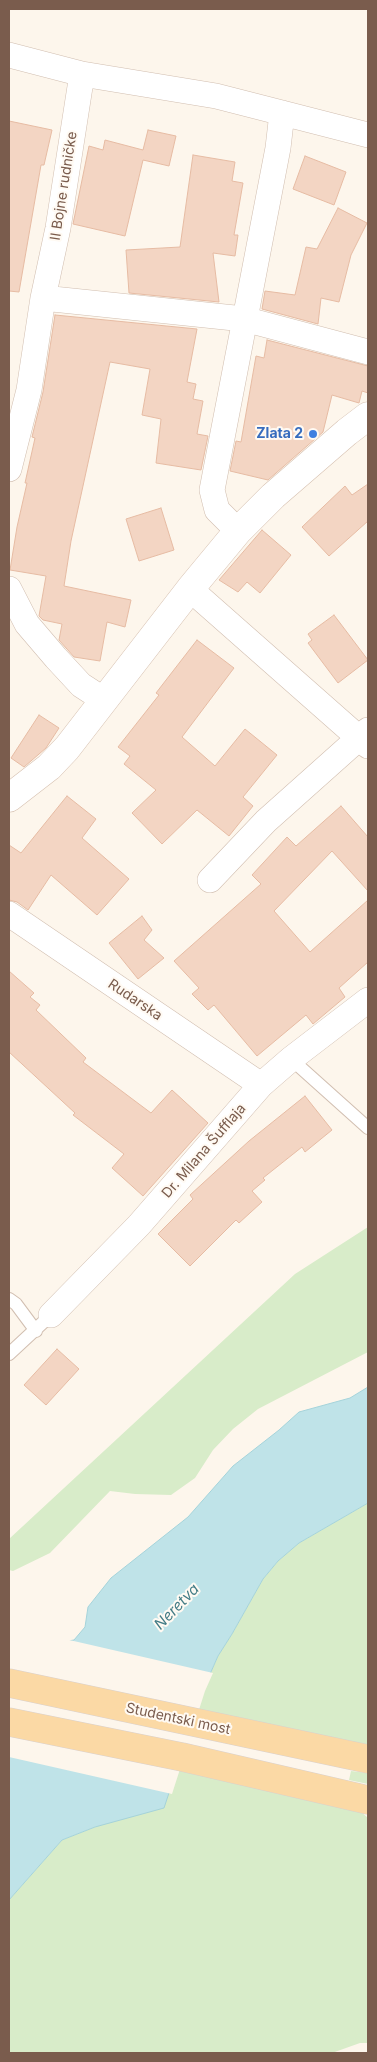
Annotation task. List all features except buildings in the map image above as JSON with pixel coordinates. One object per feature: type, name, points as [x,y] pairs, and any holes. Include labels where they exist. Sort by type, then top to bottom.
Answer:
[{"type":"main road","name":"Studentski most","points":[[9,1683],[358,1757]]},
{"type":"main road","points":[[9,1722],[182,1757],[368,1800]]},
{"type":"street","points":[[9,55],[82,74],[216,96],[368,134]]},
{"type":"street","name":"II Bojne rudničke","points":[[9,469],[29,390],[43,298],[58,228],[82,74]]},
{"type":"street","points":[[238,531],[218,510],[212,490],[278,148],[282,113]]},
{"type":"street","points":[[43,298],[244,319],[368,352]]},
{"type":"street","points":[[9,798],[49,766],[67,748],[190,589],[238,531],[273,496],[368,416]]},
{"type":"street","points":[[190,589],[365,738],[266,821],[210,880]]},
{"type":"street","points":[[9,590],[28,624],[56,658],[81,685],[104,700]]},
{"type":"street","name":"Rudarska","points":[[9,914],[261,1085]]},
{"type":"street","name":"Dr. Milana Šufflaja","points":[[44,1323],[139,1225],[261,1085],[291,1059],[368,1000]]},
{"type":"lane","points":[[291,1059],[368,1128]]},
{"type":"lane","points":[[9,1299],[44,1323],[9,1354]]},
{"type":"green space","points":[[368,1227],[368,1352],[258,1409],[233,1429],[213,1450],[195,1478],[171,1495],[110,1491],[50,1553],[13,1571],[9,1570],[9,1539],[295,1274]]},
{"type":"green space","points":[[368,1503],[368,1759],[192,1722],[218,1656],[263,1579],[278,1561],[299,1543]]},
{"type":"green space","points":[[182,1757],[340,1793],[368,1818],[368,2043],[360,2043],[332,2053],[9,2053],[9,1900],[62,1840],[95,1827]]},
{"type":"green space","points":[[351,1771],[368,1773],[368,1784],[349,1780]]},
{"type":"water","name":"Neretva","points":[[368,1387],[368,1503],[299,1543],[278,1561],[263,1579],[218,1656],[203,1690],[164,1808],[95,1827],[62,1840],[9,1900],[9,1708],[56,1643],[74,1640],[85,1627],[88,1607],[111,1578],[188,1517],[233,1466],[299,1412],[350,1398]]},
{"type":"pier","points":[[65,1639],[213,1673],[205,1691],[172,1794],[9,1757],[9,1703],[34,1661],[54,1641]]},
{"type":"place","name":"Zlata 2","points":[[313,434]]}]
